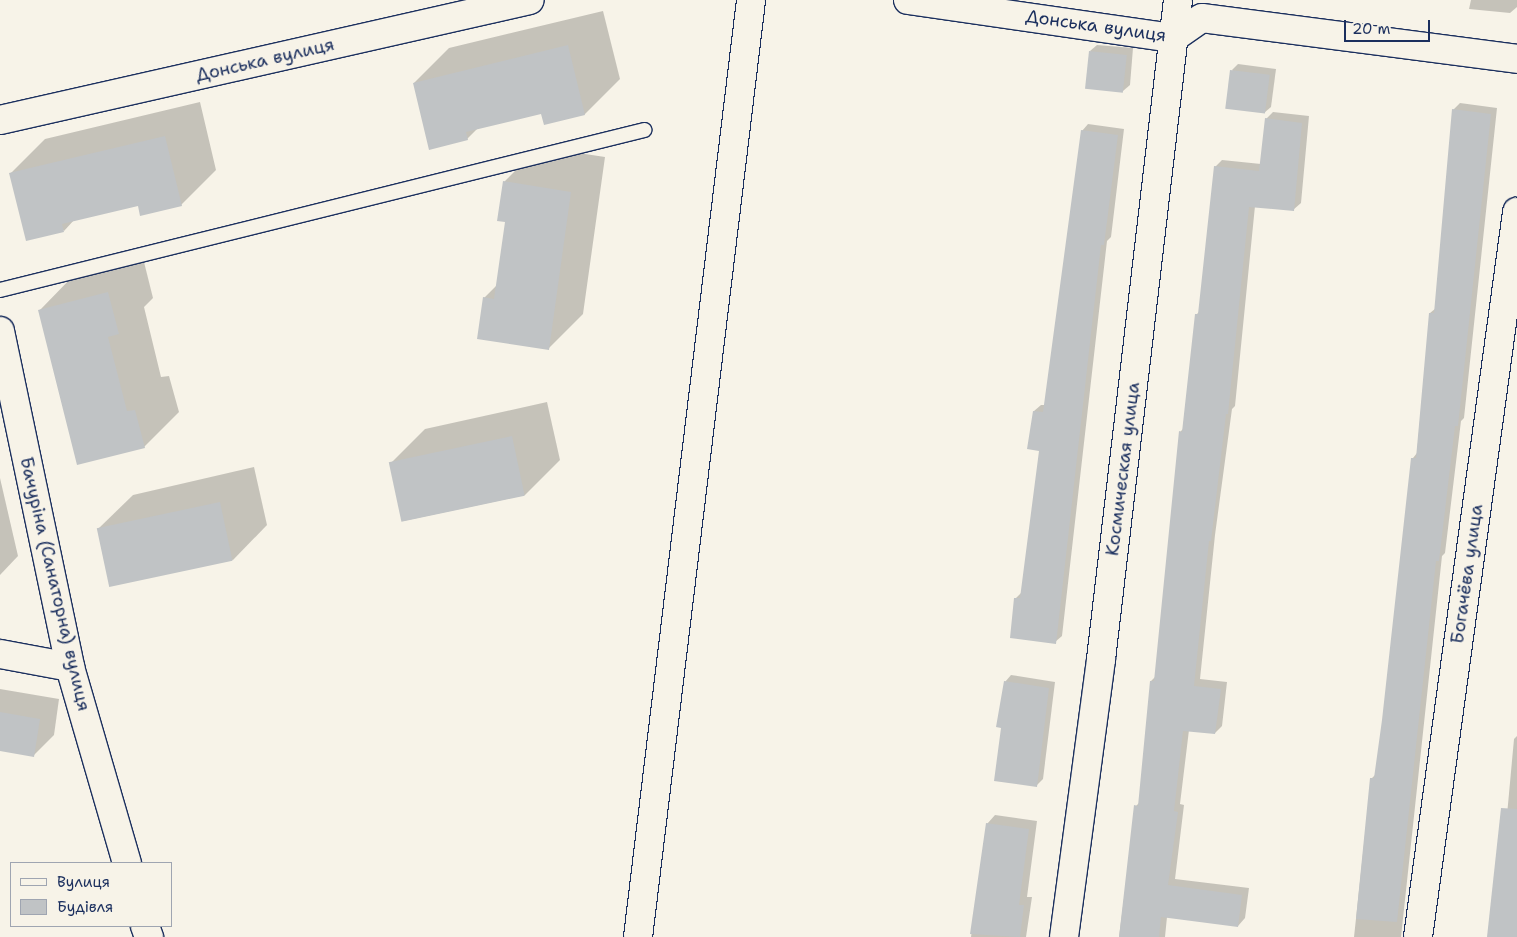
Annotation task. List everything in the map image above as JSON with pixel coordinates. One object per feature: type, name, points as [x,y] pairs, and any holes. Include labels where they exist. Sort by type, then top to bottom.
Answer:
[{"type":"street","name":"Донська вулиця","points":[[0,120],[530,0]]},
{"type":"street","points":[[638,937],[751,0]]},
{"type":"street","name":"Донська вулиця","points":[[908,0],[1173,38],[1202,18],[1517,59]]},
{"type":"street","name":"Космическая улица","points":[[1064,937],[1101,659],[1178,0]]},
{"type":"street","name":"Богачёва улица","points":[[1418,937],[1517,212]]},
{"type":"street","name":"Бачуріна (Санаторна) вулиця","points":[[0,331],[70,667],[127,862]]},
{"type":"street","points":[[0,654],[70,667]]},
{"type":"lane","points":[[0,290],[644,130]]},
{"type":"building","points":[[568,45],[585,115],[544,125],[541,114],[466,132],[468,140],[429,150],[413,83]]},
{"type":"building","points":[[1089,51],[1127,55],[1123,93],[1085,89]]},
{"type":"building","points":[[1230,70],[1270,75],[1265,114],[1225,109]]},
{"type":"building","points":[[1452,109],[1491,114],[1458,426],[1455,426],[1439,561],[1436,561],[1397,922],[1356,919],[1370,778],[1374,778],[1382,720],[1411,458],[1416,458],[1429,313],[1434,313]]},
{"type":"building","points":[[1265,118],[1302,123],[1294,211],[1249,207],[1228,414],[1226,414],[1211,541],[1209,541],[1194,686],[1221,689],[1215,734],[1183,731],[1174,811],[1178,812],[1168,885],[1242,895],[1238,927],[1161,917],[1159,937],[1119,937],[1134,805],[1138,806],[1150,681],[1154,681],[1179,431],[1182,432],[1195,314],[1198,314],[1214,166],[1259,171]]},
{"type":"building","points":[[1081,130],[1118,135],[1104,245],[1101,245],[1056,644],[1010,638],[1014,598],[1020,598],[1039,451],[1027,449],[1033,411],[1043,412]]},
{"type":"building","points":[[165,136],[182,206],[140,216],[138,206],[62,224],[64,232],[26,241],[9,173]]},
{"type":"building","points":[[503,181],[571,192],[549,350],[477,339],[483,297],[494,299],[505,222],[497,221]]},
{"type":"building","points":[[108,292],[119,334],[108,337],[127,411],[135,410],[145,448],[77,465],[38,310]]},
{"type":"building","points":[[512,436],[525,496],[401,522],[389,462]]},
{"type":"building","points":[[220,502],[232,561],[109,587],[97,528]]},
{"type":"building","points":[[1004,681],[1049,688],[1037,787],[994,781],[1001,728],[996,727]]},
{"type":"building","points":[[0,712],[40,719],[34,757],[0,751]]},
{"type":"building","points":[[1501,808],[1517,809],[1517,937],[1487,937]]},
{"type":"building","points":[[986,823],[1029,829],[1019,905],[1024,905],[1020,937],[970,934]]}]
